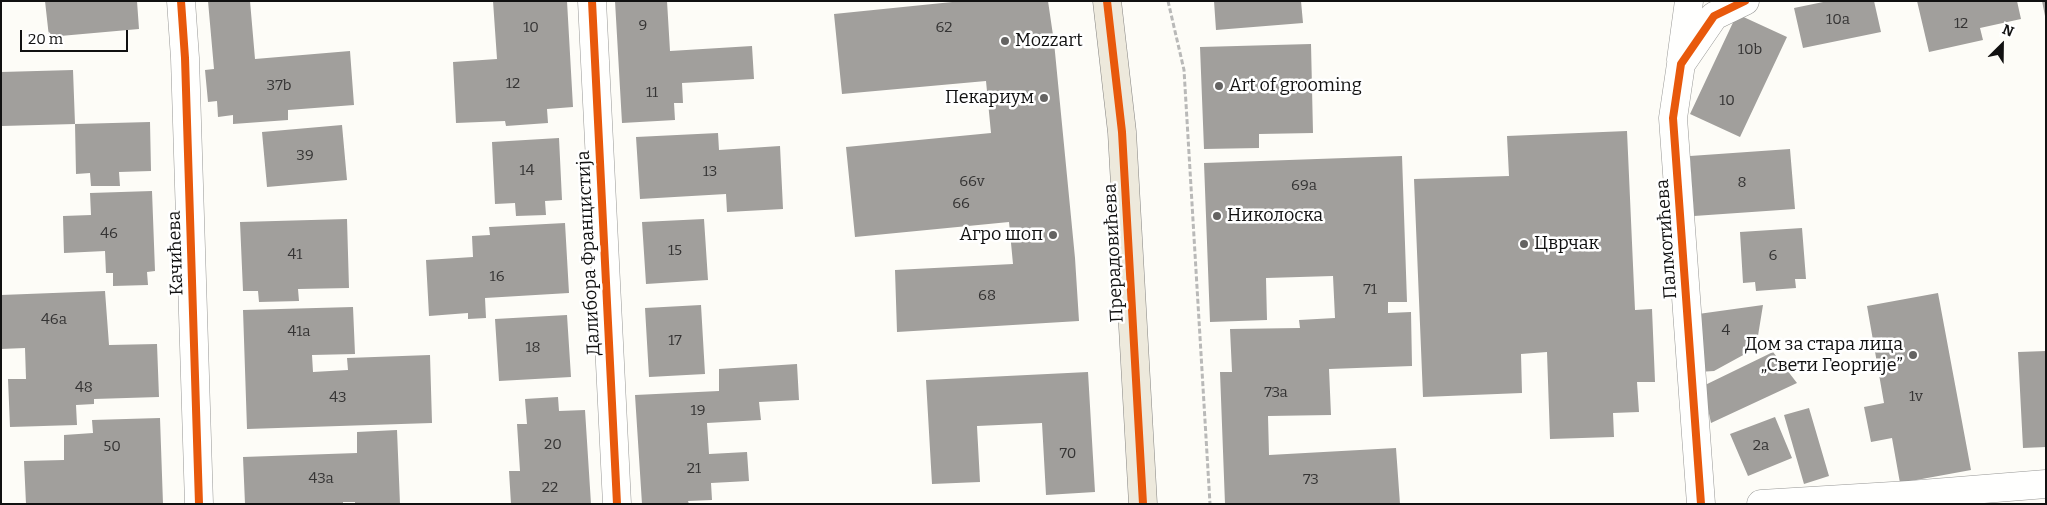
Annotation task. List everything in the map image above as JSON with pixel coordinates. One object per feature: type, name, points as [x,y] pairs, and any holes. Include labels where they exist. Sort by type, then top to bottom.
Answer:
[{"type":"main road","name":"Прерадовићева","points":[[1107,1],[1122,132],[1143,504]]},
{"type":"street","name":"Качићева","points":[[181,1],[186,68],[198,504]]},
{"type":"street","name":"Далибора Францистија","points":[[592,1],[617,504]]},
{"type":"street","name":"Палмотићева","points":[[1689,1],[1673,118],[1701,504]]},
{"type":"street","name":"Палмотићева","points":[[1681,64],[1714,16],[1744,1]]},
{"type":"street","points":[[1761,504],[1910,500],[2046,484]]},
{"type":"path","points":[[1168,1],[1184,70],[1210,504]]},
{"type":"building","points":[[45,1],[137,1],[139,29],[49,37]]},
{"type":"building","points":[[208,1],[250,1],[255,59],[350,51],[354,105],[288,110],[288,120],[233,124],[233,115],[218,117],[217,101],[208,102],[205,70],[214,69]]},
{"type":"building","points":[[493,1],[567,1],[573,107],[547,109],[548,123],[506,126],[505,121],[456,123],[453,62],[497,59]]},
{"type":"building","points":[[615,1],[667,1],[670,51],[752,46],[754,79],[682,83],[683,103],[674,103],[675,120],[622,123]]},
{"type":"building","points":[[962,1],[1048,1],[1054,42],[1075,258],[1079,321],[897,332],[895,270],[1013,264],[1009,222],[855,237],[846,147],[991,133],[986,81],[842,94],[834,14]]},
{"type":"building","points":[[1214,1],[1301,1],[1303,23],[1216,30]]},
{"type":"building","points":[[1828,1],[1874,1],[1881,32],[1803,48],[1794,8]]},
{"type":"building","points":[[1917,1],[2017,1],[2021,19],[1980,28],[1983,40],[1929,52]]},
{"type":"building","points":[[2042,1],[2046,1],[2046,16],[2045,16]]},
{"type":"building","points":[[1737,14],[1787,37],[1740,137],[1690,114]]},
{"type":"building","points":[[1311,44],[1313,133],[1259,134],[1259,148],[1204,149],[1200,47]]},
{"type":"building","points":[[73,70],[75,124],[2,126],[1,72]]},
{"type":"building","points":[[150,122],[151,171],[119,172],[120,186],[91,186],[90,173],[76,174],[75,124]]},
{"type":"building","points":[[342,125],[347,180],[267,187],[262,132]]},
{"type":"building","name":"Цврчак","points":[[1627,131],[1635,310],[1652,309],[1655,382],[1637,382],[1639,412],[1613,413],[1614,437],[1550,439],[1547,352],[1521,354],[1522,393],[1423,397],[1414,179],[1509,176],[1507,136]]},
{"type":"building","points":[[718,133],[719,150],[780,146],[783,209],[727,212],[726,194],[640,199],[636,137]]},
{"type":"building","points":[[559,138],[562,200],[545,201],[546,215],[516,216],[515,203],[495,204],[492,142]]},
{"type":"building","points":[[1790,149],[1795,209],[1694,216],[1690,156]]},
{"type":"building","points":[[1402,156],[1407,302],[1388,302],[1388,313],[1411,312],[1412,366],[1329,369],[1331,415],[1268,416],[1269,455],[1396,448],[1400,504],[1225,504],[1220,372],[1232,372],[1230,329],[1300,328],[1299,320],[1335,318],[1333,276],[1266,278],[1267,320],[1210,322],[1204,163]]},
{"type":"building","points":[[152,191],[155,271],[147,272],[148,285],[113,286],[113,273],[106,273],[105,251],[64,253],[63,216],[91,215],[90,193]]},
{"type":"building","points":[[347,219],[349,288],[298,289],[299,301],[259,302],[258,291],[243,291],[240,222]]},
{"type":"building","points":[[704,219],[708,280],[646,284],[642,222]]},
{"type":"building","points":[[565,223],[569,293],[485,298],[486,318],[468,319],[468,313],[429,316],[426,260],[473,257],[472,236],[490,235],[489,227]]},
{"type":"building","points":[[1802,228],[1806,279],[1795,279],[1796,288],[1756,291],[1755,282],[1743,283],[1740,232]]},
{"type":"building","points":[[105,291],[109,345],[157,344],[159,397],[94,399],[94,404],[76,405],[77,425],[10,427],[8,379],[26,379],[25,348],[1,349],[1,295]]},
{"type":"building","name":"Дом за стара лица „Свети Георгије”","points":[[1938,293],[1971,470],[1900,483],[1892,438],[1871,442],[1864,407],[1884,403],[1867,306]]},
{"type":"building","points":[[701,305],[705,374],[649,377],[645,308]]},
{"type":"building","points":[[1763,305],[1756,348],[1714,371],[1698,372],[1691,315]]},
{"type":"building","points":[[353,307],[355,354],[312,355],[313,372],[348,370],[347,358],[430,355],[432,423],[247,429],[243,310]]},
{"type":"building","points":[[567,315],[571,377],[499,381],[495,319]]},
{"type":"building","points":[[2046,351],[2046,447],[2023,448],[2018,352]]},
{"type":"building","points":[[1773,352],[1797,383],[1711,423],[1703,386]]},
{"type":"building","points":[[797,364],[799,400],[759,402],[761,420],[707,423],[709,454],[747,452],[749,481],[711,483],[712,500],[688,501],[689,504],[642,504],[635,395],[719,391],[719,369]]},
{"type":"building","points":[[1088,372],[1095,492],[1046,495],[1042,423],[977,426],[980,482],[932,484],[926,380]]},
{"type":"building","points":[[558,397],[559,411],[585,410],[591,504],[511,504],[509,471],[520,471],[517,424],[527,424],[525,399]]},
{"type":"building","points":[[1809,408],[1829,476],[1804,484],[1784,415]]},
{"type":"building","points":[[1775,417],[1792,458],[1748,476],[1730,434]]},
{"type":"building","points":[[160,418],[163,504],[26,504],[24,461],[64,460],[64,435],[93,433],[92,420]]},
{"type":"building","points":[[397,430],[400,504],[355,504],[355,502],[343,502],[343,504],[245,504],[243,457],[357,453],[357,432]]},
{"type":"cycle path","points":[[181,1],[185,58],[199,504]]},
{"type":"cycle path","points":[[592,1],[617,504]]},
{"type":"cycle path","points":[[1107,1],[1122,132],[1143,504]]},
{"type":"cycle path","points":[[1701,504],[1673,118],[1681,64],[1714,16],[1745,1]]},
{"type":"place","name":"Mozzart","points":[[1005,41]]},
{"type":"place","name":"Art of grooming","points":[[1219,86]]},
{"type":"place","name":"Пекариум","points":[[1044,98]]},
{"type":"place","name":"Николоска","points":[[1217,216]]},
{"type":"place","name":"Агро шоп","points":[[1053,235]]},
{"type":"place","name":"Цврчак","points":[[1524,244]]},
{"type":"place","name":"Дом за стара лица „Свети Георгије”","points":[[1913,355]]}]
